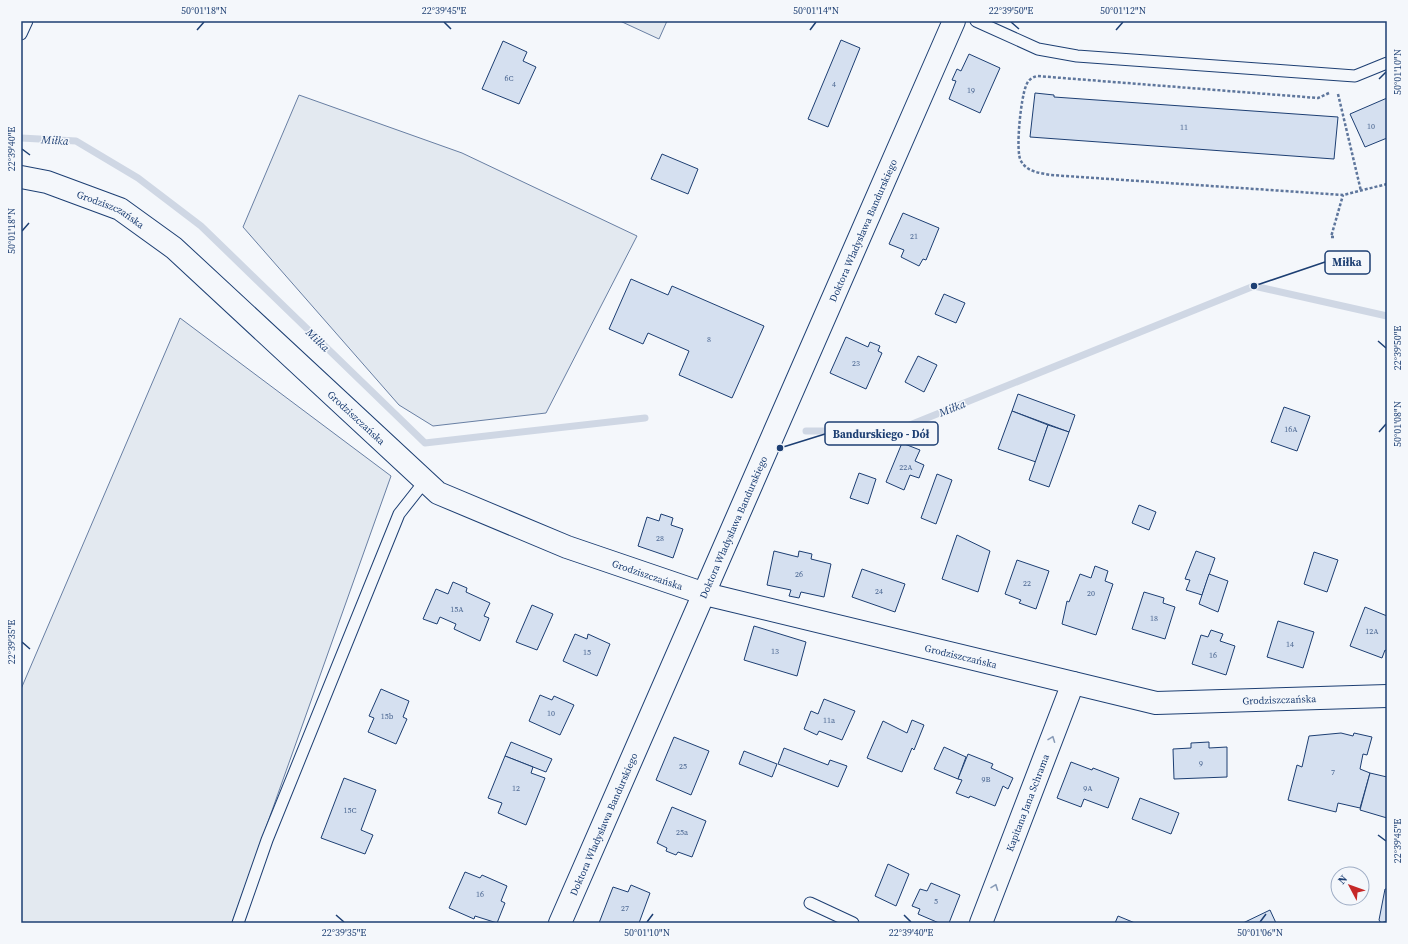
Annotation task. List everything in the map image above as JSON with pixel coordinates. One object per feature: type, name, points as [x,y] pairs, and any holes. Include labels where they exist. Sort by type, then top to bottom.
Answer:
[{"type":"street","name":"Doktora Władysława Bandurskiego","points":[[560,923],[705,594],[947,23]]},
{"type":"street","name":"Grodziszczańska","points":[[21,177],[47,182],[120,209],[174,248],[438,493],[567,547],[705,594],[1156,703],[1387,696]]},
{"type":"street","name":"Kapitana Jana Schrama","points":[[982,923],[1073,683]]},
{"type":"lane","points":[[21,34],[27,21]]},
{"type":"lane","points":[[976,21],[1038,48],[1077,56],[1355,76],[1387,63]]},
{"type":"lane","points":[[238,923],[268,840],[399,514],[425,480]]},
{"type":"lane","points":[[810,903],[853,923]]},
{"type":"path","points":[[1333,74],[1361,190]]},
{"type":"path","points":[[1337,90],[1318,98],[1037,76],[1031,78],[1025,87],[1017,144],[1018,154],[1025,167],[1033,171],[1051,174],[1343,195],[1387,184]]},
{"type":"path","points":[[1334,237],[1331,237],[1343,195]]},
{"type":"shaded area","points":[[620,21],[667,21],[659,39]]},
{"type":"shaded area","points":[[299,95],[462,153],[637,236],[546,413],[433,426],[399,405],[243,227]]},
{"type":"shaded area","points":[[180,318],[391,476],[232,923],[21,923],[21,689]]},
{"type":"building","points":[[841,40],[860,48],[828,127],[808,119]]},
{"type":"building","points":[[503,41],[527,52],[523,61],[536,67],[519,104],[482,89]]},
{"type":"building","points":[[969,54],[1000,68],[980,113],[949,99],[956,81],[952,80],[957,69],[961,71]]},
{"type":"building","points":[[1035,93],[1054,95],[1054,97],[1338,117],[1334,159],[1030,137]]},
{"type":"building","points":[[1387,98],[1387,138],[1365,147],[1350,114]]},
{"type":"building","points":[[662,154],[698,169],[688,194],[651,179]]},
{"type":"building","points":[[903,213],[939,228],[926,260],[923,259],[919,266],[901,257],[904,250],[889,244]]},
{"type":"building","points":[[631,279],[668,295],[672,286],[764,326],[732,398],[679,375],[689,351],[648,333],[643,344],[609,329]]},
{"type":"building","points":[[944,294],[965,303],[956,323],[935,314]]},
{"type":"building","points":[[846,337],[868,347],[870,342],[880,346],[878,351],[882,353],[866,389],[830,373]]},
{"type":"building","points":[[918,356],[937,365],[924,392],[905,382]]},
{"type":"building","points":[[1018,394],[1075,415],[1069,432],[1012,411]]},
{"type":"building","points":[[1284,407],[1310,416],[1297,451],[1271,442]]},
{"type":"building","points":[[1012,411],[1048,425],[1036,462],[998,449]]},
{"type":"building","points":[[1048,425],[1069,432],[1049,487],[1029,480]]},
{"type":"building","points":[[902,443],[920,450],[915,461],[924,465],[919,478],[910,475],[904,490],[886,482]]},
{"type":"building","points":[[859,473],[876,479],[868,504],[850,498]]},
{"type":"building","points":[[937,474],[952,480],[936,524],[921,518]]},
{"type":"building","points":[[1139,505],[1156,512],[1149,530],[1132,523]]},
{"type":"building","points":[[661,514],[673,518],[671,525],[683,529],[673,558],[638,546],[647,517],[659,521]]},
{"type":"building","points":[[957,535],[990,551],[978,592],[942,579]]},
{"type":"building","points":[[774,551],[798,557],[799,551],[812,554],[811,559],[831,564],[824,597],[801,592],[799,598],[789,596],[791,590],[767,585]]},
{"type":"building","points":[[1196,551],[1215,558],[1202,595],[1186,590],[1190,580],[1185,579]]},
{"type":"building","points":[[1314,552],[1338,560],[1327,592],[1304,584]]},
{"type":"building","points":[[1017,560],[1049,571],[1036,609],[1019,603],[1021,600],[1005,594]]},
{"type":"building","points":[[1095,566],[1108,571],[1105,581],[1113,584],[1096,635],[1062,624],[1067,601],[1069,602],[1080,574],[1091,578]]},
{"type":"building","points":[[862,569],[905,584],[895,612],[852,597]]},
{"type":"building","points":[[1209,574],[1228,581],[1218,612],[1199,604]]},
{"type":"building","points":[[453,582],[467,588],[466,592],[490,603],[484,616],[489,618],[480,641],[454,629],[456,624],[440,617],[437,624],[423,619],[436,589],[448,594]]},
{"type":"building","points":[[1144,592],[1164,598],[1163,603],[1175,607],[1165,639],[1132,629]]},
{"type":"building","points":[[532,605],[553,614],[537,650],[516,642]]},
{"type":"building","points":[[1365,607],[1387,616],[1387,651],[1385,650],[1382,658],[1350,646]]},
{"type":"building","points":[[1278,621],[1314,632],[1303,668],[1267,657]]},
{"type":"building","points":[[754,626],[806,642],[797,676],[744,660]]},
{"type":"building","points":[[1211,630],[1223,634],[1220,641],[1235,646],[1226,675],[1192,664],[1201,635],[1208,637]]},
{"type":"building","points":[[575,634],[587,639],[588,634],[610,644],[597,676],[563,661]]},
{"type":"building","points":[[381,689],[409,701],[403,717],[407,719],[396,744],[368,732],[374,718],[369,716]]},
{"type":"building","points":[[540,695],[552,700],[554,696],[574,705],[560,735],[529,721]]},
{"type":"building","points":[[824,699],[855,711],[842,740],[819,731],[817,735],[804,729],[811,711],[818,714]]},
{"type":"building","points":[[912,720],[924,725],[914,750],[912,748],[902,772],[867,758],[883,721],[907,733]]},
{"type":"building","points":[[1341,733],[1353,736],[1354,733],[1372,737],[1367,755],[1363,754],[1360,769],[1370,773],[1360,808],[1338,803],[1336,812],[1288,800],[1297,765],[1302,767],[1309,736]]},
{"type":"building","points":[[674,737],[709,751],[691,795],[656,780]]},
{"type":"building","points":[[511,742],[552,759],[546,772],[505,756]]},
{"type":"building","points":[[1209,742],[1209,748],[1227,747],[1227,777],[1174,779],[1173,749],[1191,748],[1191,743]]},
{"type":"building","points":[[944,747],[966,757],[958,779],[934,769]]},
{"type":"building","points":[[784,748],[828,765],[830,760],[847,766],[838,787],[778,764]]},
{"type":"building","points":[[744,751],[777,764],[772,777],[739,764]]},
{"type":"building","points":[[968,754],[993,764],[991,768],[1013,778],[1008,789],[1003,786],[995,806],[970,796],[969,798],[956,793],[962,780],[958,779]]},
{"type":"building","points":[[505,756],[533,767],[531,773],[545,778],[526,825],[498,813],[502,803],[488,798]]},
{"type":"building","points":[[1071,762],[1092,770],[1093,768],[1119,778],[1108,808],[1084,799],[1081,807],[1057,798]]},
{"type":"building","points":[[1370,773],[1387,777],[1387,818],[1360,810]]},
{"type":"building","points":[[344,778],[376,790],[361,830],[373,835],[365,854],[321,838]]},
{"type":"building","points":[[1140,798],[1179,813],[1171,834],[1132,819]]},
{"type":"building","points":[[672,807],[706,821],[692,857],[678,852],[676,855],[666,851],[667,848],[657,843]]},
{"type":"building","points":[[888,864],[909,874],[896,906],[875,896]]},
{"type":"building","points":[[465,872],[480,878],[482,875],[507,886],[501,901],[505,903],[497,923],[475,916],[474,919],[449,908]]},
{"type":"building","points":[[931,883],[960,895],[949,923],[939,923],[918,914],[920,909],[912,906],[920,889],[927,891]]},
{"type":"building","points":[[631,885],[650,893],[639,923],[599,923],[613,887],[628,892]]},
{"type":"building","points":[[1385,889],[1387,889],[1387,921],[1381,923],[1379,920]]},
{"type":"building","points":[[1270,910],[1276,923],[1243,923]]},
{"type":"building","points":[[1118,916],[1135,923],[1115,923]]},
{"type":"waterway","name":"Miłka","points":[[21,138],[76,141],[138,178],[201,226],[425,443],[645,418]]},
{"type":"waterway","name":"Miłka","points":[[806,431],[895,431],[1254,286],[1387,316]]},
{"type":"place","name":"Miłka","points":[[1254,286]]},
{"type":"place","name":"Bandurskiego - Dół","points":[[780,448]]}]
